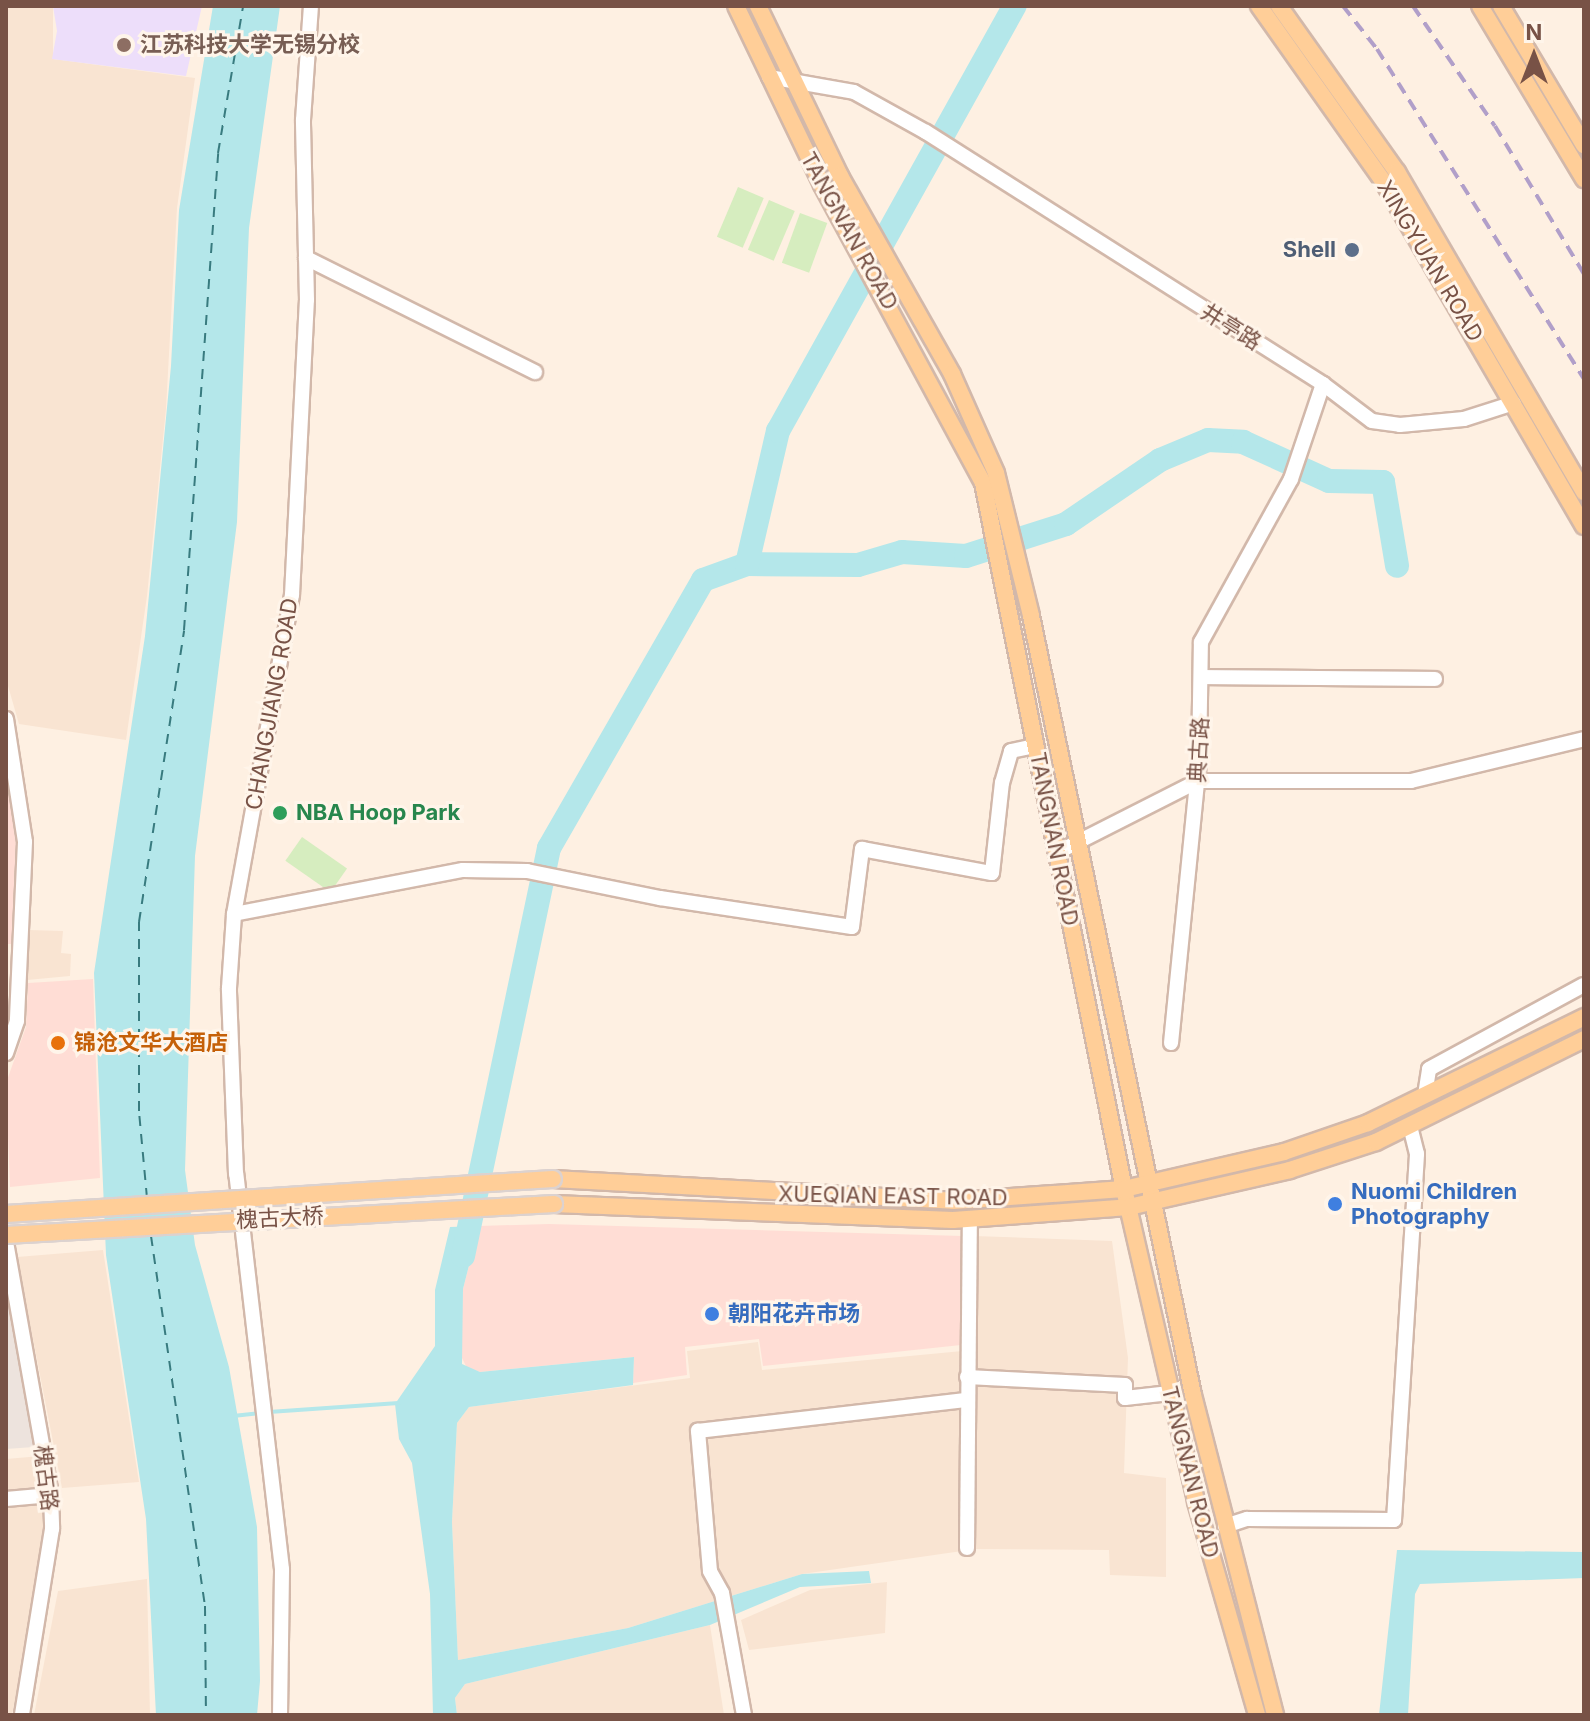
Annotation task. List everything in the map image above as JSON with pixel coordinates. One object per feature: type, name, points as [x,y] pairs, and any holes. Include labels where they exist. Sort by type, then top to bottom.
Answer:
[{"type":"main road","name":"TANGNAN ROAD","points":[[736,6],[845,225],[994,497],[1006,593],[1124,1189],[1170,1393],[1221,1597],[1257,1715]]},
{"type":"main road","name":"TANGNAN ROAD","points":[[758,6],[856,204],[952,374],[1024,588],[1079,841],[1151,1203],[1241,1593],[1275,1715]]},
{"type":"main road","name":"XINGYUAN ROAD","points":[[1259,6],[1383,181],[1584,526]]},
{"type":"main road","name":"XINGYUAN ROAD","points":[[1279,6],[1397,172],[1584,492]]},
{"type":"main road","points":[[1480,6],[1584,179]]},
{"type":"main road","points":[[1501,6],[1584,145]]},
{"type":"main road","name":"XUEQIAN EAST ROAD","points":[[553,1179],[961,1201],[1124,1189],[1284,1152],[1368,1123],[1584,1017]]},
{"type":"main road","name":"XUEQIAN EAST ROAD","points":[[554,1204],[970,1220],[1129,1207],[1290,1170],[1410,1126],[1584,1039]]},
{"type":"main road","name":"槐古大桥","points":[[6,1214],[553,1179]]},
{"type":"main road","name":"槐古大桥","points":[[6,1235],[554,1204]]},
{"type":"street","name":"CHANGJIANG ROAD","points":[[280,1715],[282,1569],[258,1399],[229,1081],[234,914],[292,595],[306,258],[303,120],[311,6]]},
{"type":"street","name":"井亭路","points":[[769,77],[791,77],[854,92],[926,132],[964,160],[1323,384],[1372,421],[1400,425],[1464,419],[1514,403]]},
{"type":"street","points":[[306,258],[535,372]]},
{"type":"street","name":"典古路","points":[[1171,1043],[1198,781],[1201,642],[1216,607],[1255,551],[1291,479],[1323,384]]},
{"type":"street","points":[[1202,677],[1435,679]]},
{"type":"street","points":[[6,719],[25,842],[13,967],[17,1021],[6,1053]]},
{"type":"street","points":[[1056,853],[1198,781],[1411,781],[1584,739]]},
{"type":"street","points":[[234,914],[463,870],[527,871],[852,927],[862,849],[992,873],[1002,783],[1011,751],[1035,746]]},
{"type":"street","points":[[1425,1095],[1429,1069],[1584,985]]},
{"type":"street","points":[[1225,1526],[1247,1519],[1394,1520],[1417,1154],[1410,1126]]},
{"type":"street","points":[[967,1548],[970,1220]]},
{"type":"street","name":"槐古路","points":[[6,1242],[51,1495],[52,1529],[22,1715]]},
{"type":"street","points":[[967,1377],[1125,1385],[1125,1398],[1170,1393]]},
{"type":"street","points":[[744,1715],[722,1593],[710,1571],[698,1431],[967,1400]]},
{"type":"street","points":[[6,1499],[51,1495]]},
{"type":"shaded area","points":[[6,6],[53,6],[53,59],[195,78],[177,208],[166,409],[147,596],[126,740],[19,724],[6,679]]},
{"type":"shaded area","name":"江苏科技大学无锡分校","points":[[53,6],[202,6],[186,76],[52,59],[57,31]]},
{"type":"shaded area","points":[[6,773],[17,844],[12,944],[6,944]]},
{"type":"shaded area","points":[[28,930],[63,931],[61,953],[71,954],[70,976],[27,980]]},
{"type":"shaded area","points":[[93,979],[100,1178],[10,1187],[6,1083],[26,1027],[28,983]]},
{"type":"shaded area","name":"朝阳花卉市场","points":[[549,1224],[963,1236],[961,1345],[763,1366],[759,1339],[685,1347],[687,1375],[633,1383],[634,1357],[480,1372],[467,1368],[460,1354],[463,1289],[479,1226]]},
{"type":"shaded area","points":[[974,1236],[1112,1241],[1128,1358],[1124,1473],[1166,1478],[1166,1577],[1110,1575],[1109,1550],[976,1549],[802,1574],[628,1628],[458,1660],[452,1522],[457,1423],[469,1407],[690,1378],[687,1351],[758,1342],[762,1370],[973,1350]]},
{"type":"shaded area","points":[[103,1250],[139,1482],[62,1488],[17,1257]]},
{"type":"shaded area","points":[[6,1284],[28,1406],[34,1447],[6,1449]]},
{"type":"shaded area","points":[[41,1456],[48,1526],[12,1715],[6,1715],[6,1459]]},
{"type":"shaded area","points":[[147,1579],[150,1715],[34,1715],[58,1591]]},
{"type":"shaded area","points":[[887,1582],[885,1633],[749,1650],[741,1620],[810,1590]]},
{"type":"shaded area","points":[[710,1625],[724,1715],[457,1715],[455,1698],[465,1684]]},
{"type":"green space","points":[[738,187],[764,198],[743,248],[717,237]]},
{"type":"green space","points":[[769,200],[795,211],[774,261],[748,250]]},
{"type":"green space","points":[[800,213],[827,223],[809,273],[782,263]]},
{"type":"green space","points":[[302,837],[347,869],[330,892],[285,861]]},
{"type":"water","points":[[213,6],[280,6],[249,228],[237,522],[195,856],[185,1170],[195,1245],[229,1367],[257,1527],[260,1681],[257,1715],[156,1715],[146,1519],[106,1255],[94,973],[145,636],[171,366],[179,210]]},
{"type":"water","points":[[479,1226],[463,1289],[462,1364],[480,1372],[634,1357],[633,1385],[469,1407],[457,1423],[452,1522],[458,1660],[628,1628],[802,1574],[869,1571],[871,1583],[800,1587],[710,1625],[465,1684],[455,1698],[457,1715],[433,1715],[430,1594],[412,1463],[399,1439],[395,1404],[435,1346],[435,1290],[450,1227]]},
{"type":"water","points":[[1397,1550],[1584,1552],[1584,1578],[1420,1584],[1415,1594],[1408,1715],[1379,1715]]},
{"type":"waterway","points":[[463,1256],[549,848],[703,580],[747,564],[778,431],[1015,6]]},
{"type":"waterway","points":[[747,564],[858,565],[902,552],[966,556],[1066,524],[1160,460],[1208,440],[1243,442],[1329,481],[1383,482],[1397,566]]},
{"type":"waterway","points":[[269,1412],[399,1403]]},
{"type":"waterway","points":[[233,1416],[260,1413]]},
{"type":"ferry route","points":[[147,1198],[139,1111],[139,922],[184,630],[218,153],[243,6]]},
{"type":"ferry route","points":[[151,1236],[205,1606],[206,1715]]},
{"type":"railway","points":[[1343,6],[1377,49],[1584,379]]},
{"type":"railway","points":[[1413,6],[1495,126],[1584,274]]},
{"type":"place","name":"江苏科技大学无锡分校","points":[[124,45]]},
{"type":"place","name":"Shell","points":[[1352,250]]},
{"type":"place","name":"NBA Hoop Park","points":[[280,813]]},
{"type":"place","name":"锦沧文华大酒店","points":[[58,1043]]},
{"type":"place","name":"Nuomi Children Photography","points":[[1335,1204]]},
{"type":"place","name":"朝阳花卉市场","points":[[712,1314]]}]
